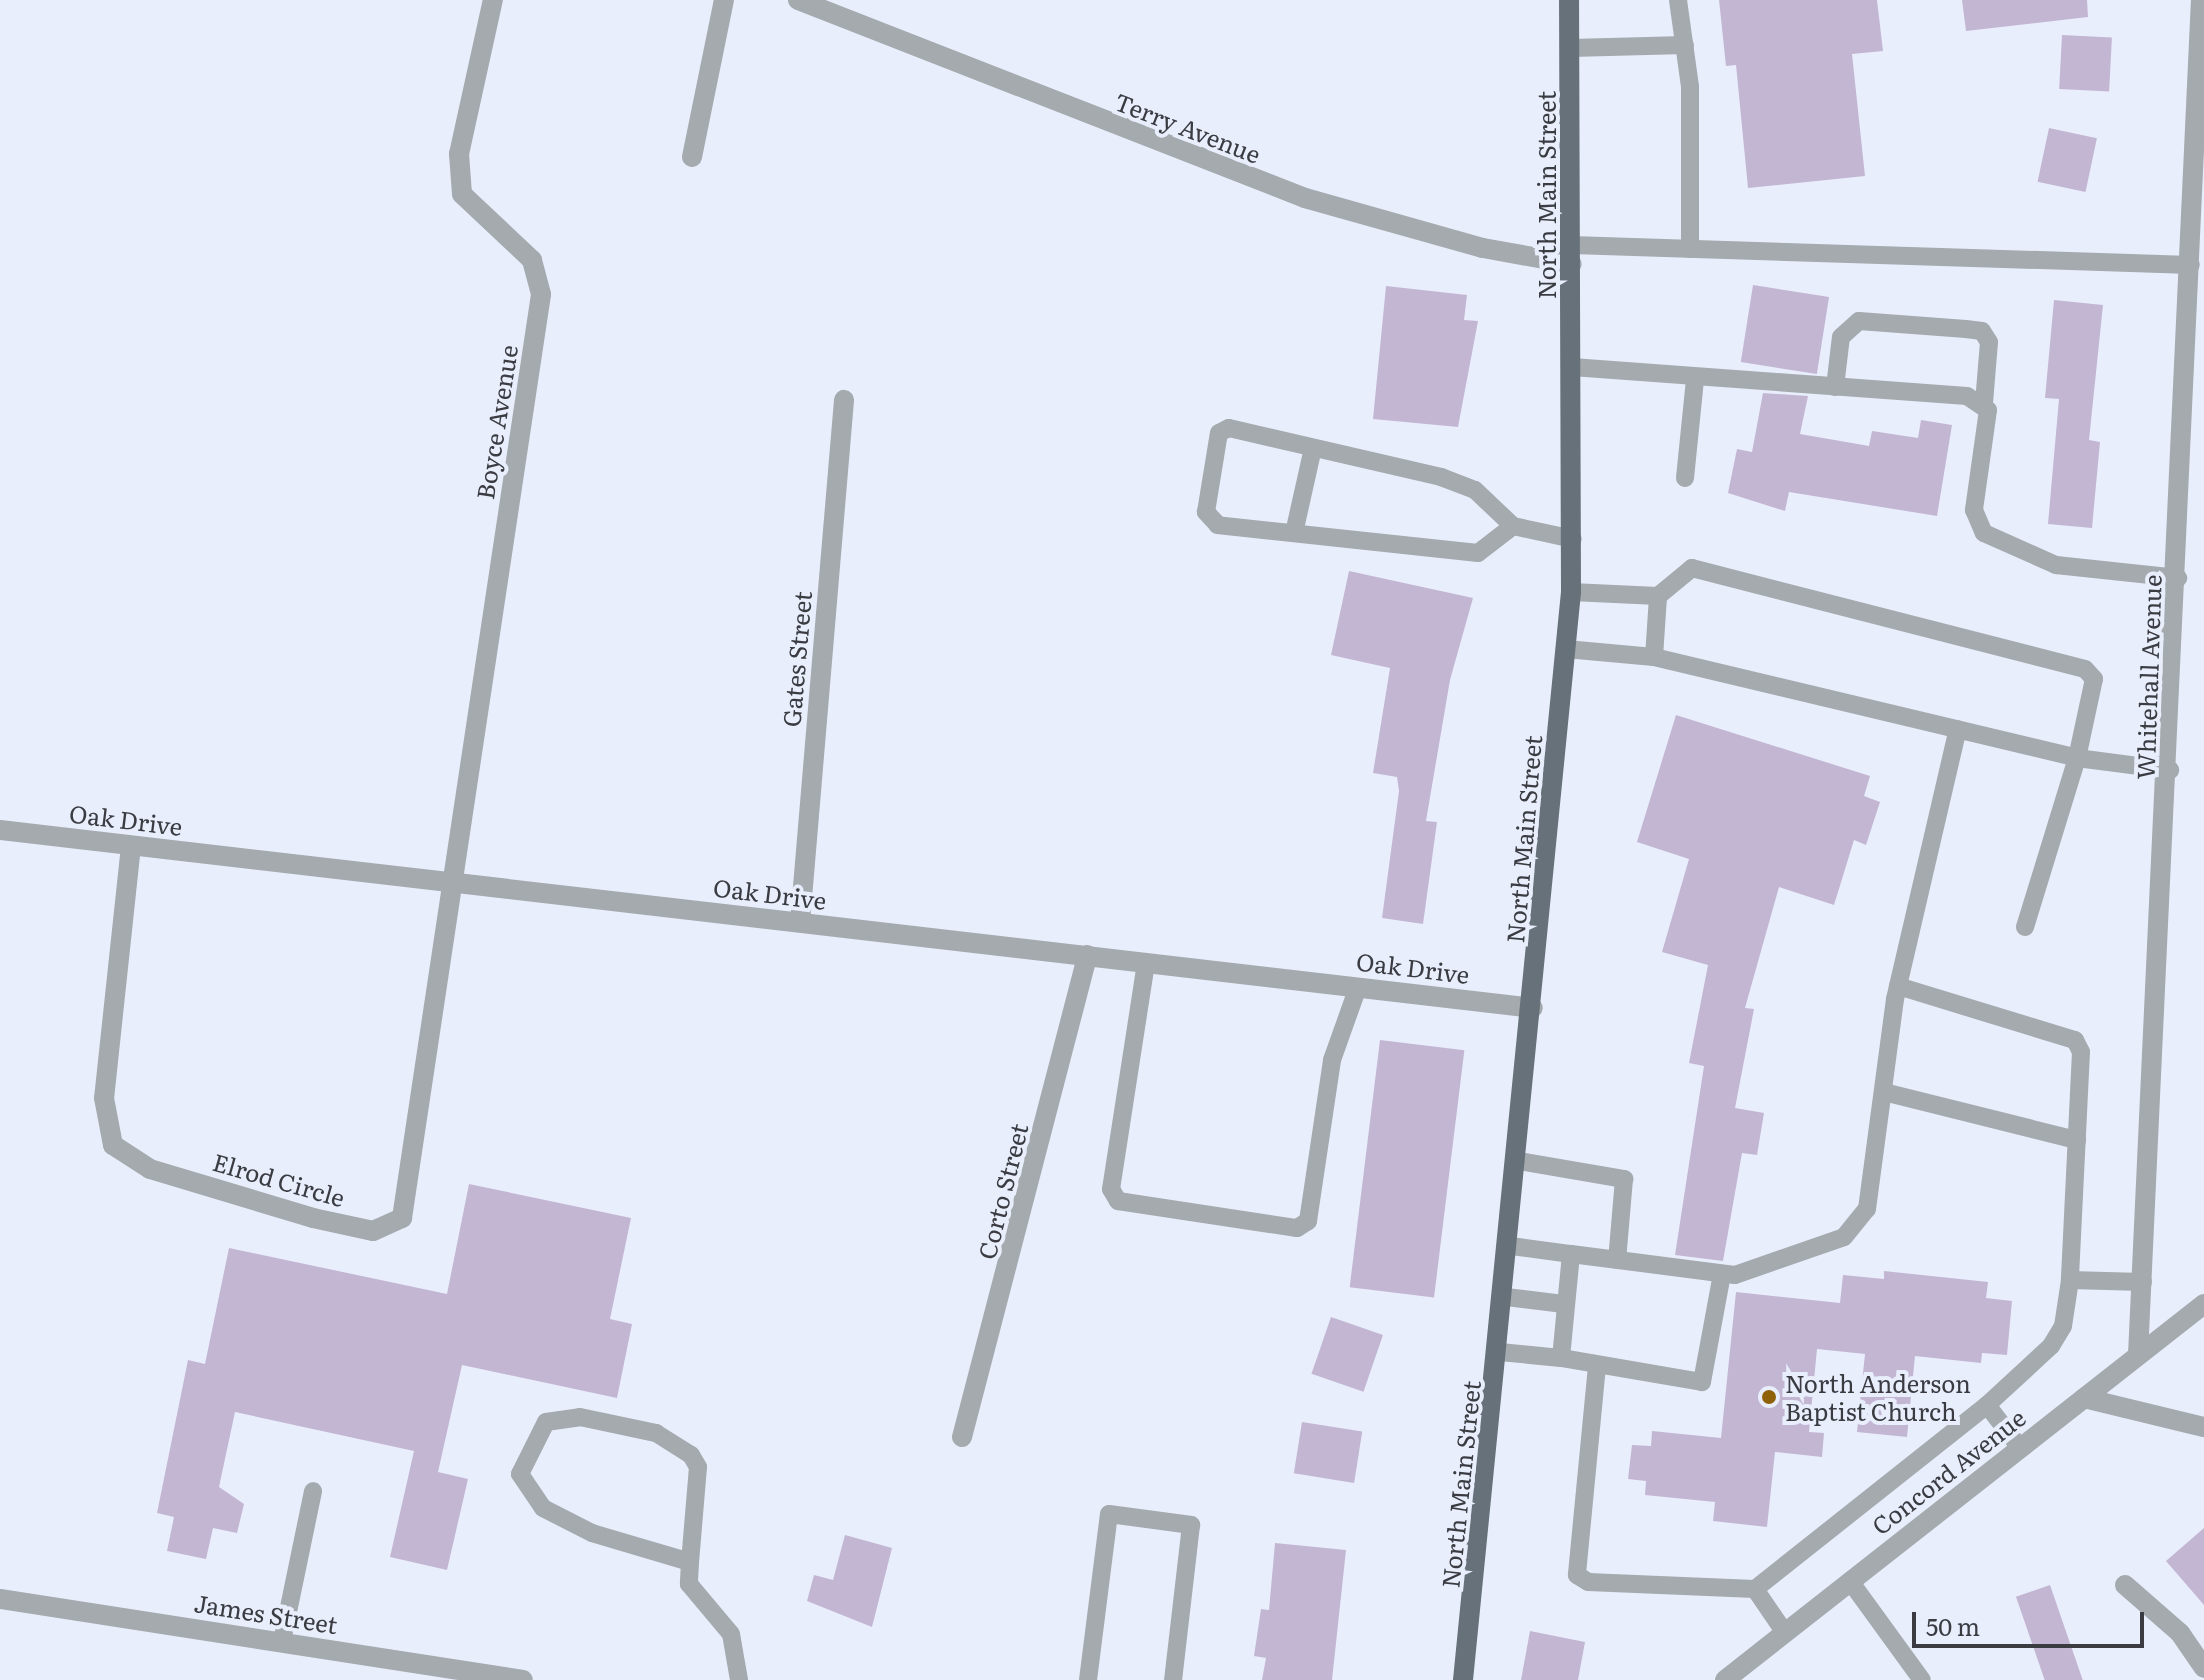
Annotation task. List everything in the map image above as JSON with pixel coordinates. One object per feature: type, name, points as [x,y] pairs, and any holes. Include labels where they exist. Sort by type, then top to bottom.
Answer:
[{"type":"main road","name":"North Main Street","points":[[1463,1680],[1506,1297],[1571,592],[1569,0]]},
{"type":"street","name":"Boyce Avenue","points":[[453,883],[541,294],[532,260],[462,194],[459,154],[493,0]]},
{"type":"street","points":[[692,157],[724,0]]},
{"type":"street","name":"Terry Avenue","points":[[798,0],[1305,198],[1483,248],[1572,254]]},
{"type":"street","name":"Whitehall Avenue","points":[[2138,1355],[2178,578],[2196,305],[2191,265],[2202,63],[2201,0]]},
{"type":"street","name":"Gates Street","points":[[800,922],[844,400]]},
{"type":"street","name":"Oak Drive","points":[[0,830],[1533,1008]]},
{"type":"street","name":"Elrod Circle","points":[[131,846],[104,1098],[113,1145],[150,1169],[373,1231],[402,1218],[453,883]]},
{"type":"street","name":"Corto Street","points":[[962,1437],[1088,955]]},
{"type":"street","name":"Concord Avenue","points":[[1725,1680],[2204,1304]]},
{"type":"street","points":[[2084,1398],[2204,1427]]},
{"type":"street","points":[[2125,1585],[2180,1633],[2204,1668]]},
{"type":"street","name":"James Street","points":[[0,1599],[523,1680]]},
{"type":"lane","points":[[1678,0],[1685,45],[1690,249]]},
{"type":"lane","points":[[1571,48],[1685,45]]},
{"type":"lane","points":[[1572,254],[1690,249],[2191,265]]},
{"type":"lane","points":[[1835,387],[1841,337],[1859,321],[1982,331],[1989,342],[1974,510],[1984,533],[2056,565],[2178,578]]},
{"type":"lane","points":[[1572,367],[1695,380],[1967,396],[1984,403]]},
{"type":"lane","points":[[1685,478],[1695,380]]},
{"type":"lane","points":[[1513,526],[1478,553],[1218,525],[1206,512],[1219,433],[1229,428],[1441,477],[1475,490],[1513,526],[1573,539]]},
{"type":"lane","points":[[1294,533],[1313,448]]},
{"type":"lane","points":[[1571,592],[1658,596],[1692,568],[2085,669],[2094,679],[2077,758],[2025,927]]},
{"type":"lane","points":[[1654,657],[1658,596]]},
{"type":"lane","points":[[1566,649],[1654,657],[2077,758],[2170,770]]},
{"type":"lane","points":[[1511,1246],[1722,1274],[1844,1237],[1867,1209],[1898,986],[1958,729]]},
{"type":"lane","points":[[1146,963],[1111,1189],[1118,1201],[1297,1228],[1308,1221],[1332,1060],[1358,987]]},
{"type":"lane","points":[[1597,1366],[1577,1575],[1588,1582],[1755,1589],[1987,1405],[2051,1346],[2063,1326],[2070,1280],[2081,1052],[2075,1040],[1898,986]]},
{"type":"lane","points":[[1884,1092],[2077,1140]]},
{"type":"lane","points":[[1519,1161],[1617,1173],[1624,1179],[1617,1260]]},
{"type":"lane","points":[[1561,1358],[1571,1254]]},
{"type":"lane","points":[[1500,1352],[1561,1358],[1702,1382],[1722,1274]]},
{"type":"lane","points":[[2070,1280],[2143,1282]]},
{"type":"lane","points":[[1506,1297],[1564,1304]]},
{"type":"lane","points":[[1987,1405],[2020,1448]]},
{"type":"lane","points":[[690,1562],[592,1533],[535,1501],[520,1474],[546,1422],[580,1417],[656,1433],[691,1455],[698,1467],[689,1584],[731,1634],[739,1680]]},
{"type":"lane","points":[[282,1641],[313,1491]]},
{"type":"lane","points":[[1088,1680],[1109,1514],[1191,1525],[1173,1680]]},
{"type":"lane","points":[[1850,1581],[1922,1680]]},
{"type":"lane","points":[[1755,1589],[1785,1633]]},
{"type":"building","points":[[1719,0],[1877,0],[1883,51],[1852,54],[1865,176],[1748,188],[1736,65],[1726,66]]},
{"type":"building","points":[[1962,0],[2087,0],[2088,17],[1966,31]]},
{"type":"building","points":[[2062,35],[2112,38],[2109,92],[2059,89]]},
{"type":"building","points":[[2049,128],[2097,138],[2085,192],[2038,182]]},
{"type":"building","points":[[1753,285],[1829,297],[1817,374],[1741,362]]},
{"type":"building","points":[[1386,286],[1467,295],[1464,320],[1478,321],[1458,427],[1373,419]]},
{"type":"building","points":[[2054,300],[2103,305],[2089,440],[2100,442],[2092,528],[2048,524],[2059,399],[2045,398]]},
{"type":"building","points":[[1763,393],[1808,396],[1800,434],[1869,446],[1872,431],[1918,438],[1921,420],[1952,425],[1937,516],[1789,492],[1785,511],[1728,493],[1737,449],[1752,452]]},
{"type":"building","points":[[1349,571],[1473,598],[1450,680],[1426,821],[1437,822],[1423,924],[1382,918],[1399,791],[1397,777],[1373,773],[1390,668],[1331,655]]},
{"type":"building","points":[[1676,715],[1870,776],[1864,796],[1880,802],[1866,845],[1854,840],[1834,905],[1779,887],[1745,1008],[1754,1009],[1735,1108],[1764,1113],[1757,1155],[1742,1153],[1723,1261],[1675,1255],[1704,1066],[1689,1063],[1708,965],[1662,952],[1689,859],[1637,842]]},
{"type":"building","points":[[1380,1040],[1464,1050],[1434,1298],[1350,1287]]},
{"type":"building","points":[[469,1184],[631,1218],[610,1319],[632,1324],[617,1398],[462,1365],[438,1472],[468,1479],[447,1570],[390,1557],[414,1451],[235,1412],[219,1487],[244,1504],[237,1533],[213,1528],[206,1559],[167,1551],[174,1517],[157,1513],[188,1360],[205,1364],[229,1248],[447,1294]]},
{"type":"building","name":"North Anderson Baptist Church","points":[[1884,1271],[1988,1282],[1986,1298],[2012,1301],[2007,1355],[1982,1353],[1981,1363],[1915,1356],[1907,1437],[1857,1432],[1865,1354],[1817,1349],[1809,1432],[1824,1433],[1822,1457],[1775,1452],[1767,1527],[1713,1521],[1715,1502],[1645,1495],[1646,1481],[1628,1479],[1632,1445],[1651,1446],[1652,1431],[1721,1438],[1736,1292],[1840,1303],[1843,1275],[1884,1279]]},
{"type":"building","points":[[1331,1317],[1383,1335],[1363,1392],[1311,1374]]},
{"type":"building","points":[[1302,1422],[1362,1432],[1354,1483],[1294,1473]]},
{"type":"building","points":[[2204,1528],[2204,1605],[2166,1561]]},
{"type":"building","points":[[845,1535],[892,1548],[872,1627],[807,1601],[814,1575],[833,1580]]},
{"type":"building","points":[[1275,1543],[1346,1550],[1332,1680],[1262,1680],[1266,1658],[1254,1656],[1261,1609],[1269,1610]]},
{"type":"building","points":[[2050,1585],[2083,1680],[2045,1680],[2016,1597]]},
{"type":"building","points":[[1530,1631],[1585,1642],[1578,1680],[1521,1680]]},
{"type":"place","name":"North Anderson Baptist Church","points":[[1769,1397]]}]
